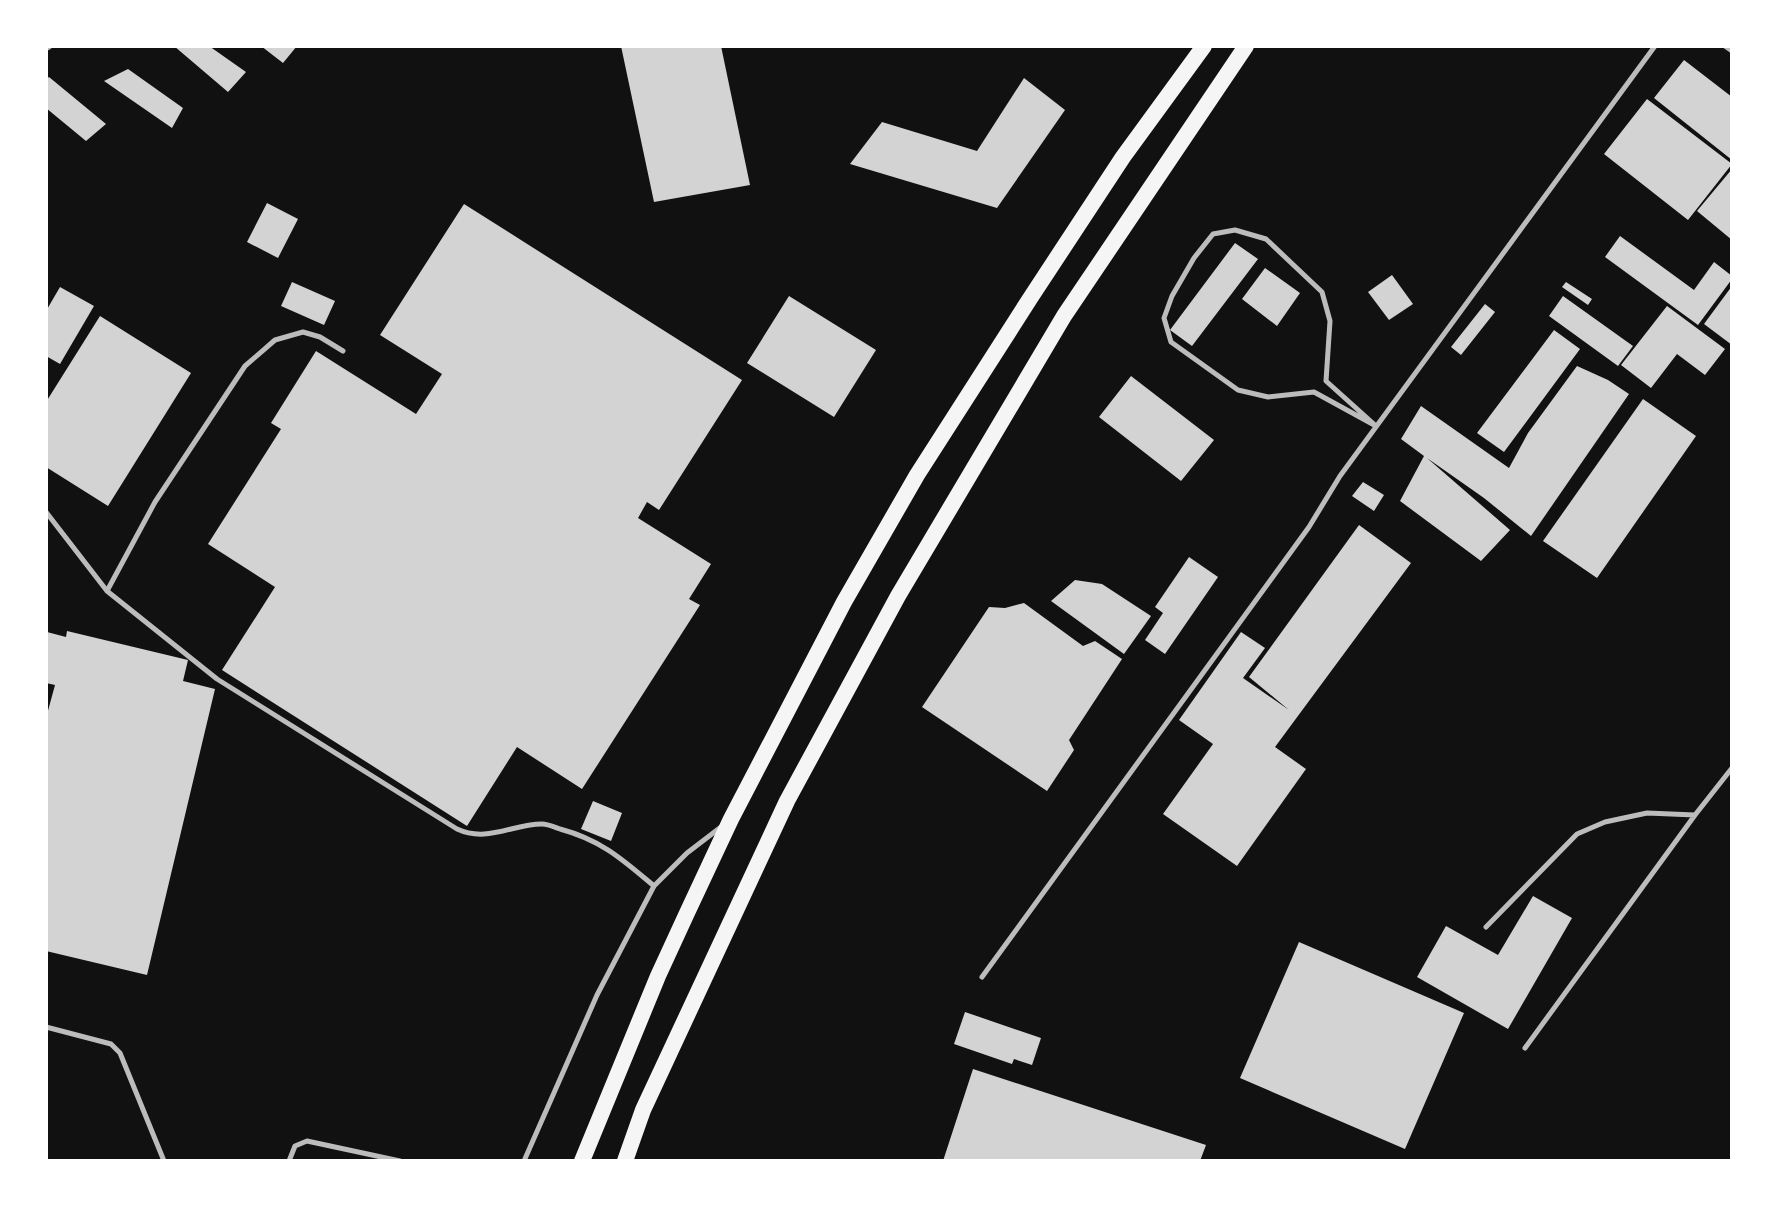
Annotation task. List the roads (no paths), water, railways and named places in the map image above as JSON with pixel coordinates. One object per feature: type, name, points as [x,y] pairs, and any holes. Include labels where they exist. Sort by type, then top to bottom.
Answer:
[{"type":"highway","points":[[582,1161],[658,976],[731,819],[844,602],[917,475],[1123,157],[1204,46]]},
{"type":"highway","points":[[625,1161],[643,1110],[787,801],[898,596],[1064,316],[1246,46]]},
{"type":"lane","points":[[982,977],[1309,527],[1376,426],[1655,46]]},
{"type":"lane","points":[[1725,46],[1732,51]]},
{"type":"lane","points":[[1235,230],[1266,239],[1322,292],[1330,321],[1326,381],[1376,426],[1314,392],[1268,397],[1238,390],[1171,342],[1164,318],[1172,296],[1194,258],[1213,234],[1235,230]]},
{"type":"lane","points":[[107,591],[155,502],[245,366],[275,340],[303,332],[320,337],[343,351]]},
{"type":"lane","points":[[46,512],[107,591],[217,679],[457,829],[470,835],[543,824],[582,835],[615,853],[654,886]]},
{"type":"lane","points":[[1525,1048],[1732,768]]},
{"type":"lane","points":[[1486,927],[1577,834],[1605,822],[1647,813],[1695,815]]},
{"type":"lane","points":[[524,1161],[597,995],[654,886],[687,853],[731,819]]},
{"type":"lane","points":[[46,1027],[111,1044],[120,1053],[164,1161]]},
{"type":"lane","points":[[289,1161],[295,1146],[307,1141],[400,1161]]}]
